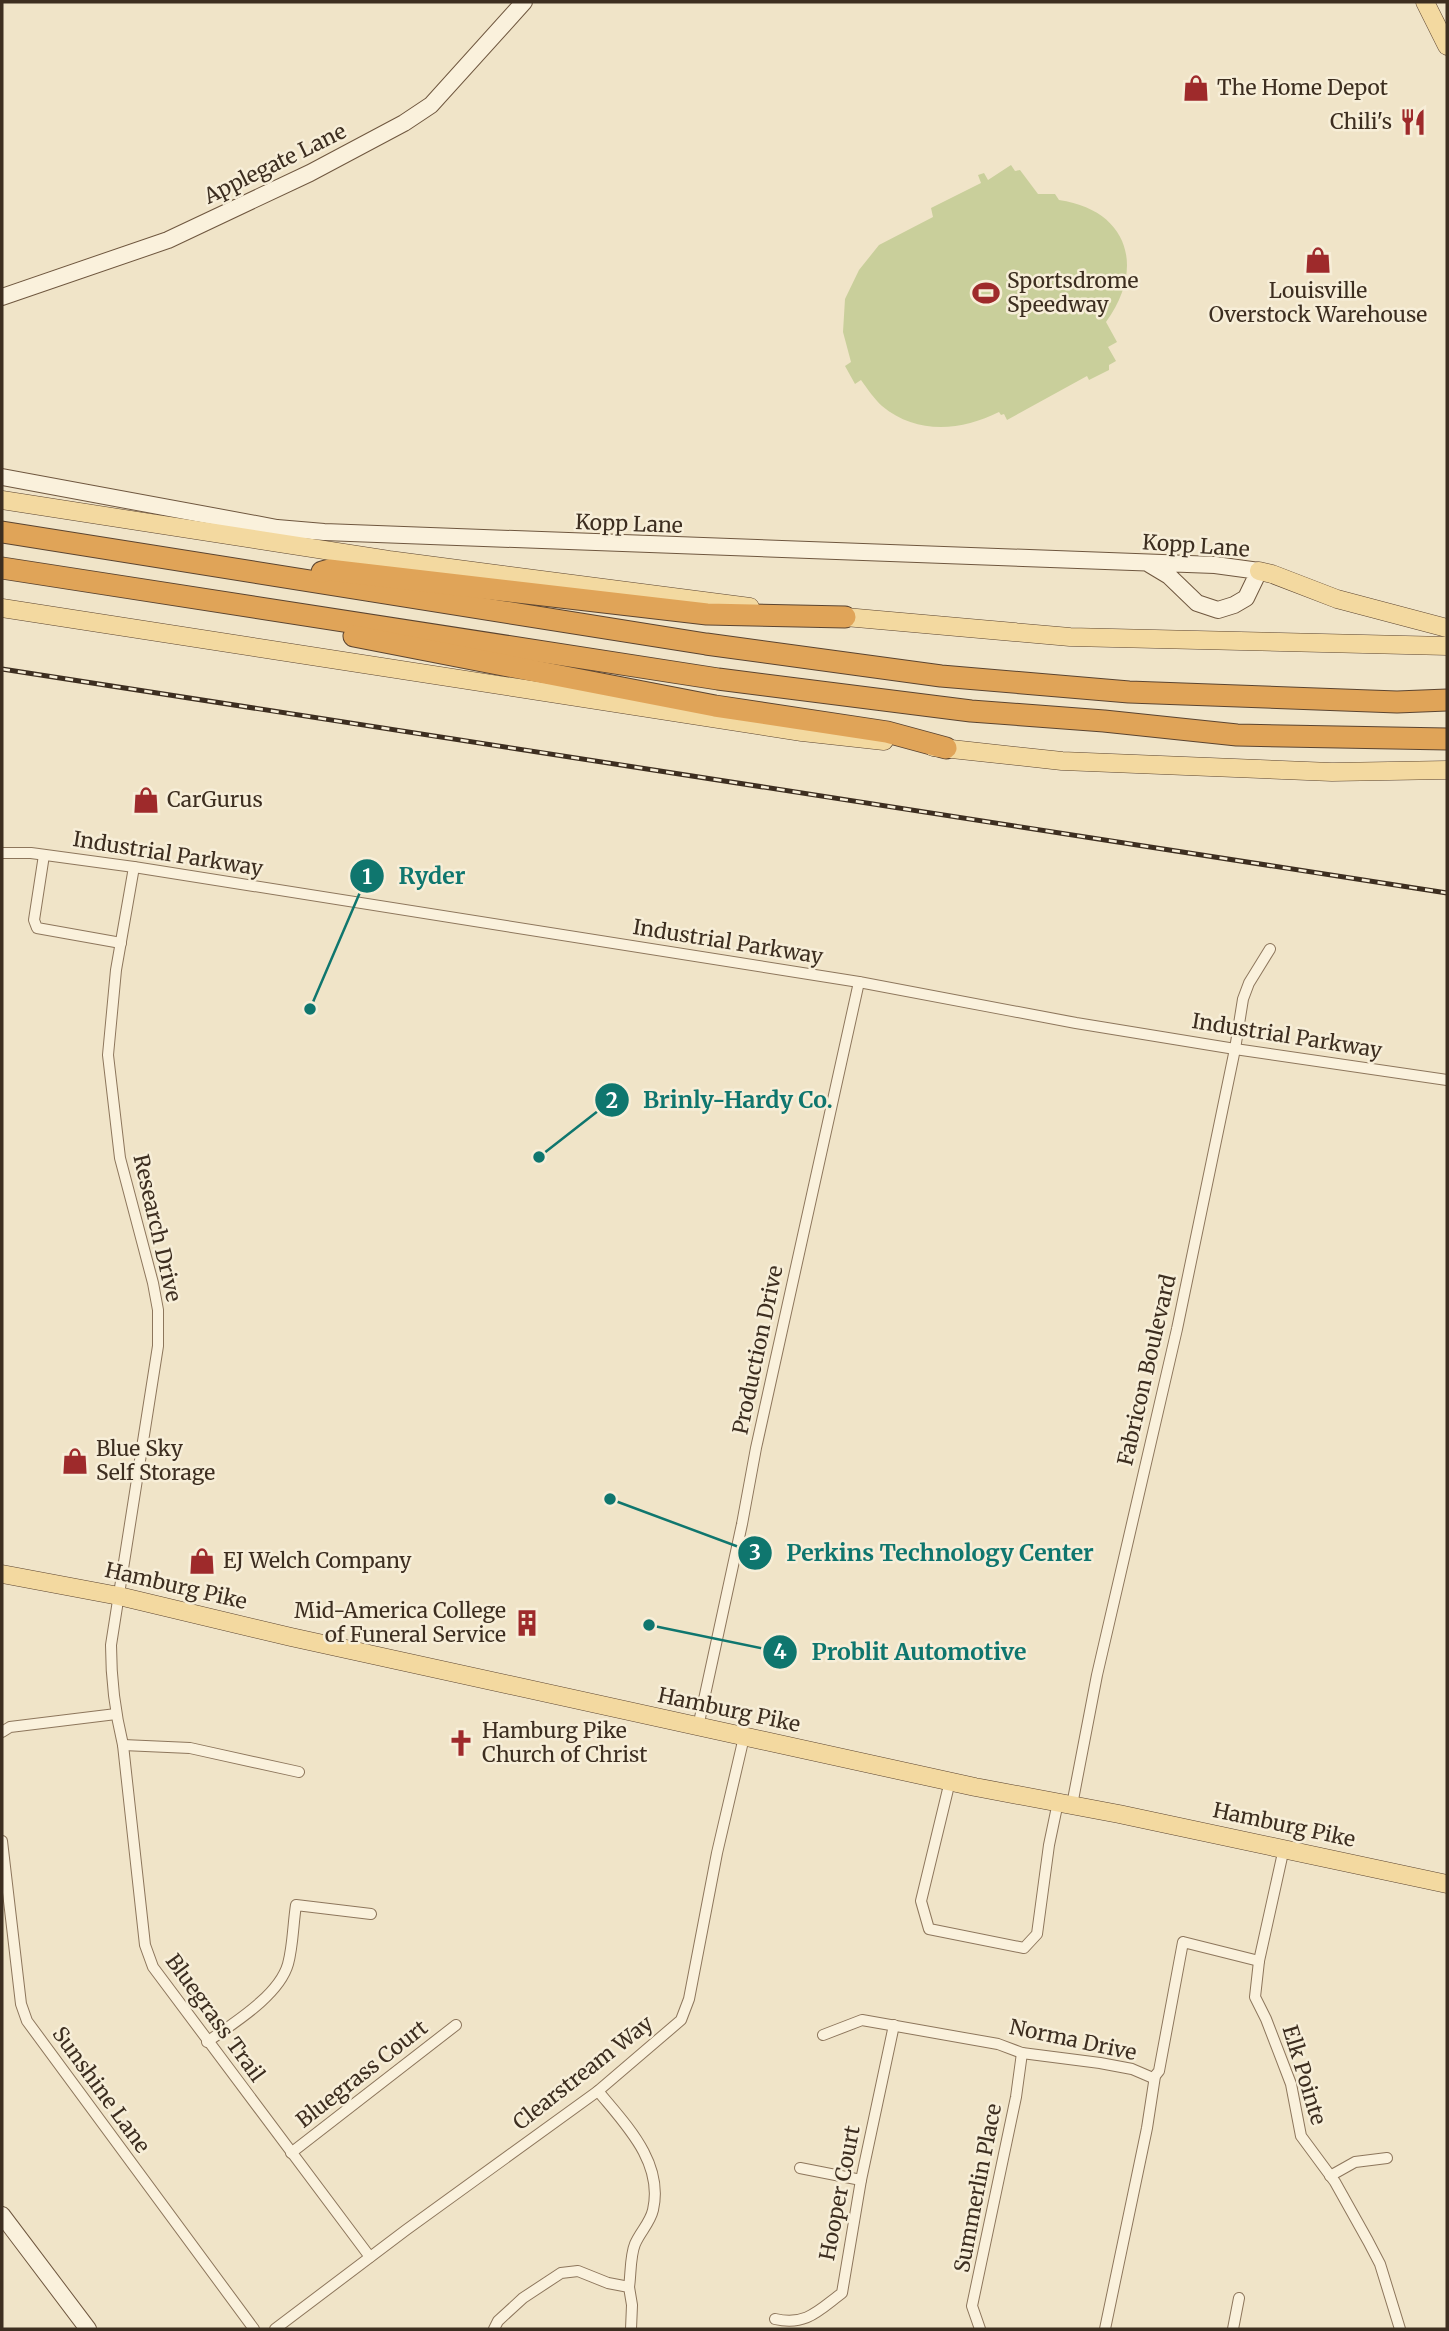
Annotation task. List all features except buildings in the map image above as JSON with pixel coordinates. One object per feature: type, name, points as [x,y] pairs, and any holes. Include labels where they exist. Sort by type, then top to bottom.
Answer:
[{"type":"highway","points":[[2,532],[706,644],[941,676],[1142,693],[1396,702],[1447,701]]},
{"type":"highway","points":[[2,568],[718,679],[971,711],[1237,735],[1447,739]]},
{"type":"highway","points":[[287,578],[329,570],[707,614],[845,617]]},
{"type":"highway","points":[[318,617],[351,635],[715,706],[887,732],[946,748]]},
{"type":"main road","points":[[1425,2],[1447,46]]},
{"type":"main road","points":[[2,500],[389,560],[792,612],[1070,637],[1447,646]]},
{"type":"main road","points":[[1259,571],[1337,599],[1447,628]]},
{"type":"main road","points":[[2,608],[803,732],[1062,761],[1332,772],[1447,770]]},
{"type":"main road","name":"Hamburg Pike","points":[[2,1574],[119,1596],[291,1637],[950,1782],[1065,1803],[1447,1884]]},
{"type":"street","name":"Applegate Lane","points":[[2,297],[169,240],[310,173],[404,123],[431,105],[524,2]]},
{"type":"street","name":"Kopp Lane","points":[[2,477],[277,528],[324,532],[1215,565],[1259,571]]},
{"type":"street","points":[[1149,564],[1169,576],[1196,603],[1218,610],[1246,598],[1259,571]]},
{"type":"street","name":"Industrial Parkway","points":[[2,853],[16,852],[134,867],[859,982],[1076,1023],[1235,1049],[1447,1080]]},
{"type":"street","points":[[44,855],[34,920],[37,928],[121,943]]},
{"type":"street","name":"Research Drive","points":[[119,1596],[158,1346],[158,1310],[120,1158],[108,1055],[121,943],[134,867]]},
{"type":"street","name":"Fabricon Boulevard","points":[[950,1782],[920,1901],[929,1929],[1024,1948],[1037,1934],[1049,1845],[1065,1803],[1097,1675],[1177,1329],[1243,999],[1270,949]]},
{"type":"street","name":"Production Drive","points":[[698,1727],[859,982]]},
{"type":"street","name":"Bluegrass Trail","points":[[119,1596],[111,1645],[116,1714],[123,1745],[145,1945],[153,1967],[370,2257]]},
{"type":"street","points":[[2,1732],[10,1727],[116,1714]]},
{"type":"street","name":"Clearstream Way","points":[[275,2329],[597,2091],[681,2020],[689,1999],[717,1853],[744,1737]]},
{"type":"street","points":[[123,1745],[190,1748],[299,1772]]},
{"type":"street","name":"Sunshine Lane","points":[[2,1841],[21,2004],[27,2021],[254,2329]]},
{"type":"street","name":"Elk Pointe","points":[[1284,1848],[1259,1961],[1255,1997],[1291,2084],[1301,2136],[1330,2176],[1380,2264],[1400,2329]]},
{"type":"street","points":[[207,2042],[253,2008],[276,1984],[287,1966],[296,1905],[371,1914]]},
{"type":"street","name":"Norma Drive","points":[[823,2035],[862,2020],[998,2044],[1022,2053],[1132,2069],[1153,2078],[1158,2071],[1168,2029],[1183,1942],[1259,1961]]},
{"type":"street","name":"Bluegrass Court","points":[[291,2154],[456,2025]]},
{"type":"street","name":"Hooper Court","points":[[775,2319],[791,2323],[810,2317],[842,2293],[861,2180],[894,2025]]},
{"type":"street","name":"Summerlin Place","points":[[980,2329],[972,2306],[1016,2097],[1022,2053]]},
{"type":"street","points":[[1105,2329],[1147,2128],[1155,2076]]},
{"type":"street","points":[[597,2091],[636,2138],[645,2152],[652,2172],[653,2211],[634,2248],[629,2287],[632,2305],[631,2329]]},
{"type":"street","points":[[1330,2176],[1355,2162],[1387,2158]]},
{"type":"street","points":[[800,2168],[861,2180]]},
{"type":"street","points":[[2,2215],[88,2329]]},
{"type":"street","points":[[494,2329],[498,2321],[523,2298],[561,2273],[578,2271],[608,2283],[629,2287]]},
{"type":"street","points":[[1233,2329],[1239,2298]]},
{"type":"green space","name":"Sportsdrome Speedway","points":[[1011,165],[1015,171],[1020,170],[1038,194],[1055,194],[1059,200],[1082,206],[1101,216],[1115,228],[1123,244],[1127,262],[1125,281],[1118,301],[1106,322],[1117,342],[1108,347],[1116,361],[1109,365],[1109,370],[1089,380],[1087,376],[1007,420],[1004,414],[999,412],[955,426],[924,426],[910,422],[882,406],[861,380],[855,384],[845,366],[851,362],[843,332],[845,299],[859,270],[879,245],[933,217],[931,208],[981,183],[978,175],[984,173],[988,180]]},
{"type":"railway","points":[[2,669],[1447,893]]},
{"type":"place","name":"The Home Depot","points":[[1196,88]]},
{"type":"place","name":"Chili's","points":[[1413,122]]},
{"type":"place","name":"Louisville Overstock Warehouse","points":[[1318,260]]},
{"type":"place","name":"Sportsdrome Speedway","points":[[986,293]]},
{"type":"place","name":"CarGurus","points":[[146,800]]},
{"type":"place","name":"Ryder","points":[[310,1009]]},
{"type":"place","name":"Brinly-Hardy Co.","points":[[539,1157]]},
{"type":"place","name":"Blue Sky Self Storage","points":[[75,1461]]},
{"type":"place","name":"Perkins Technology Center","points":[[610,1499]]},
{"type":"place","name":"EJ Welch Company","points":[[202,1561]]},
{"type":"place","name":"Mid-America College of Funeral Service","points":[[527,1623]]},
{"type":"place","name":"Problit Automotive","points":[[649,1625]]},
{"type":"place","name":"Hamburg Pike Church of Christ","points":[[461,1743]]}]
